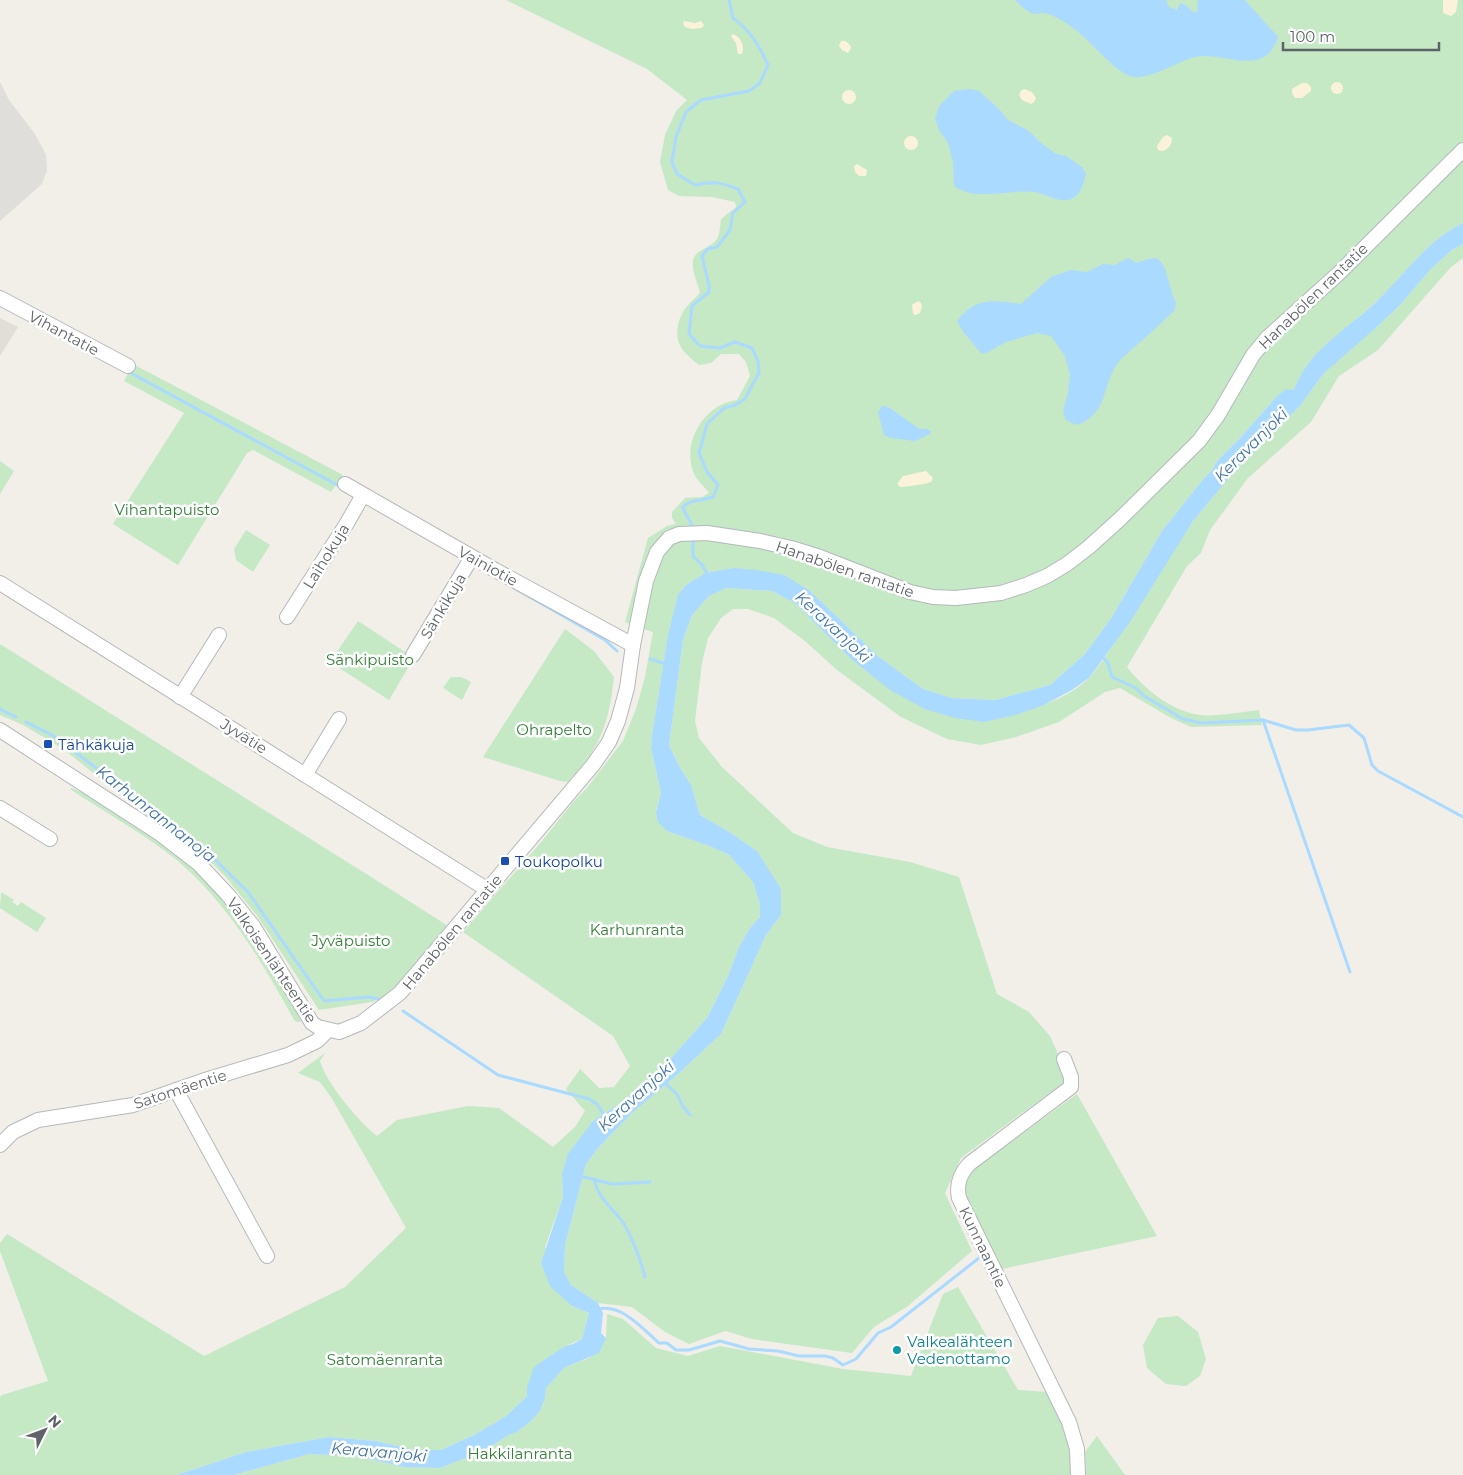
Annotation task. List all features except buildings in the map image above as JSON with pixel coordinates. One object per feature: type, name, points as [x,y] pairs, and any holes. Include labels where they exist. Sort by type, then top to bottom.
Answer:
[{"type":"street","name":"Hanabölen rantatie","points":[[328,1030],[339,1032],[361,1023],[400,994],[593,765],[609,742],[618,721],[627,688],[633,645],[646,581],[652,562],[664,542],[675,535],[685,533],[707,533],[760,541],[820,557],[910,592],[933,597],[956,598],[1001,594],[1047,576],[1089,547],[1182,459],[1199,441],[1218,415],[1254,354],[1267,338],[1338,274],[1463,150]]},
{"type":"street","name":"Vihantatie","points":[[0,298],[128,366]]},
{"type":"street","name":"Vainiotie","points":[[345,484],[599,628],[633,645]]},
{"type":"street","name":"Laihokuja","points":[[287,616],[363,495]]},
{"type":"street","name":"Sänkikuja","points":[[413,655],[472,557]]},
{"type":"street","name":"Jyvätie","points":[[0,583],[488,890]]},
{"type":"street","points":[[180,696],[219,635]]},
{"type":"street","points":[[305,775],[339,719]]},
{"type":"street","name":"Valkoisenlähteentie","points":[[0,730],[159,833],[199,864],[228,895],[253,926],[312,1023],[328,1030]]},
{"type":"street","points":[[0,808],[50,839]]},
{"type":"street","name":"Satomäentie","points":[[0,1145],[13,1132],[38,1120],[133,1105],[288,1055],[317,1041],[328,1030]]},
{"type":"street","name":"Kunnaantie","points":[[1064,1059],[1071,1076],[1071,1087],[970,1164],[962,1172],[957,1189],[959,1198],[1069,1422],[1077,1449],[1078,1475]]},
{"type":"street","points":[[176,1090],[267,1256]]},
{"type":"shaded area","points":[[0,82],[9,100],[35,134],[46,155],[47,171],[42,184],[0,221]]},
{"type":"shaded area","points":[[0,318],[18,327],[0,356]]},
{"type":"green space","points":[[506,0],[1463,0],[1463,223],[1450,230],[1427,248],[1376,302],[1319,352],[1300,376],[1294,390],[1277,396],[1218,460],[1162,531],[1112,617],[1085,654],[1050,685],[995,700],[952,698],[923,689],[879,657],[810,591],[733,568],[705,573],[686,585],[668,635],[652,735],[651,748],[661,793],[656,811],[667,831],[729,855],[753,882],[760,904],[760,917],[750,928],[740,945],[728,976],[707,1018],[664,1066],[621,1103],[594,1120],[562,1174],[563,1197],[545,1247],[572,1306],[589,1313],[582,1339],[565,1346],[527,1387],[527,1396],[505,1417],[474,1435],[441,1450],[414,1450],[376,1441],[329,1437],[246,1452],[177,1475],[0,1475],[0,1397],[48,1381],[0,1251],[0,1243],[7,1234],[204,1356],[345,1287],[406,1228],[331,1097],[320,1082],[298,1073],[325,1053],[320,1061],[329,1080],[353,1112],[377,1136],[397,1120],[468,1106],[499,1108],[553,1147],[575,1127],[585,1111],[566,1089],[580,1069],[599,1088],[614,1087],[630,1066],[613,1036],[463,932],[586,789],[623,741],[636,709],[645,677],[653,632],[625,622],[648,538],[667,526],[676,524],[672,518],[672,512],[685,498],[702,497],[709,493],[694,474],[690,460],[694,436],[706,416],[725,403],[737,400],[750,376],[746,362],[739,354],[721,354],[711,363],[699,365],[685,353],[679,344],[677,333],[679,320],[687,306],[700,293],[693,270],[694,258],[717,239],[721,219],[736,207],[735,202],[712,197],[679,196],[668,190],[660,162],[665,135],[676,111],[687,100],[647,69]]},
{"type":"green space","points":[[1463,244],[1463,258],[1451,267],[1378,350],[1339,376],[1311,422],[1248,478],[1210,530],[1201,553],[1187,566],[1127,667],[1150,691],[1179,709],[1200,715],[1259,710],[1262,725],[1191,727],[1171,718],[1120,688],[1105,692],[1059,722],[1016,737],[981,745],[947,739],[901,717],[837,670],[805,641],[774,618],[748,609],[733,609],[721,618],[708,638],[702,663],[695,721],[699,738],[722,767],[793,833],[827,847],[910,862],[959,877],[997,994],[1029,1012],[1050,1036],[1067,1075],[1066,1084],[1052,1091],[961,1158],[945,1193],[972,1251],[908,1306],[874,1327],[852,1353],[752,1339],[725,1331],[689,1344],[665,1332],[632,1307],[598,1303],[571,1285],[564,1273],[565,1245],[586,1164],[598,1148],[632,1113],[721,1034],[766,935],[781,915],[757,851],[700,815],[691,785],[669,745],[683,640],[692,615],[709,596],[725,588],[772,591],[795,603],[849,657],[984,722],[1040,706],[1067,694],[1092,675],[1193,521],[1233,473],[1300,406],[1324,373],[1335,362],[1398,307],[1431,269],[1452,250]]},
{"type":"green space","name":"Vihantapuisto","points":[[133,364],[343,475],[331,492],[253,450],[247,453],[178,565],[113,524],[184,413],[124,381]]},
{"type":"green space","points":[[0,461],[14,471],[0,494]]},
{"type":"green space","points":[[246,530],[270,545],[253,572],[236,560],[234,549]]},
{"type":"green space","name":"Sänkipuisto","points":[[358,621],[414,658],[389,700],[330,662]]},
{"type":"green space","name":"Ohrapelto","points":[[565,629],[594,651],[614,677],[605,725],[590,756],[568,782],[483,757]]},
{"type":"green space","name":"Jyväpuisto","points":[[0,644],[448,926],[411,972],[383,997],[372,1002],[319,1010],[258,917],[225,876],[199,850],[62,748],[23,725],[0,715]]},
{"type":"green space","points":[[451,677],[461,677],[471,682],[462,700],[443,688]]},
{"type":"green space","points":[[71,788],[98,801],[152,835],[191,866],[216,890],[237,914],[256,941],[297,1011],[301,1022],[294,1020],[257,956],[229,915],[196,878],[165,851]]},
{"type":"green space","points":[[1,892],[14,900],[12,902],[18,906],[21,902],[46,918],[37,932],[0,908]]},
{"type":"green space","points":[[1077,1094],[1157,1236],[1002,1269],[963,1194],[968,1173]]},
{"type":"green space","name":"Hakkilanranta","points":[[958,1287],[1018,1390],[1049,1392],[1065,1432],[1070,1451],[1072,1475],[234,1475],[309,1454],[355,1456],[404,1467],[440,1468],[481,1452],[517,1432],[532,1420],[540,1411],[545,1398],[546,1388],[564,1368],[589,1358],[606,1338],[607,1314],[623,1319],[656,1348],[688,1356],[720,1346],[843,1369],[911,1376],[943,1294]]},
{"type":"green space","points":[[1178,1316],[1198,1332],[1206,1359],[1200,1376],[1186,1386],[1166,1384],[1147,1368],[1143,1345],[1158,1318]]},
{"type":"green space","points":[[1097,1436],[1125,1475],[1086,1475],[1085,1452]]},
{"type":"sand","points":[[1443,0],[1458,0],[1456,12],[1451,16],[1443,13]]},
{"type":"sand","points":[[684,21],[695,23],[701,21],[704,25],[702,28],[691,29],[685,27]]},
{"type":"sand","points":[[733,34],[742,42],[742,54],[738,54],[736,43],[731,36]]},
{"type":"sand","points":[[841,41],[850,45],[851,48],[848,53],[839,46]]},
{"type":"sand","points":[[1339,82],[1342,83],[1342,93],[1335,94],[1332,93],[1331,86],[1332,83]]},
{"type":"sand","points":[[1302,83],[1307,83],[1311,87],[1311,91],[1302,98],[1295,98],[1292,89]]},
{"type":"sand","points":[[1024,89],[1032,92],[1036,98],[1031,104],[1022,100],[1019,95]]},
{"type":"sand","points":[[849,90],[854,92],[856,97],[854,102],[849,104],[844,102],[842,97],[844,92]]},
{"type":"sand","points":[[1167,135],[1172,138],[1170,145],[1162,151],[1158,150],[1157,146],[1163,137]]},
{"type":"sand","points":[[908,136],[914,136],[918,143],[914,150],[908,150],[904,146],[904,140]]},
{"type":"sand","points":[[857,164],[867,170],[866,176],[859,176],[855,172],[854,166]]},
{"type":"sand","points":[[918,301],[922,306],[920,313],[916,315],[913,314],[912,305]]},
{"type":"sand","points":[[926,471],[933,478],[931,482],[903,487],[897,484],[903,476]]},
{"type":"water","points":[[1015,0],[1166,0],[1169,7],[1177,10],[1180,3],[1187,6],[1193,12],[1197,12],[1198,0],[1245,0],[1278,37],[1270,52],[1260,59],[1247,61],[1199,56],[1152,74],[1136,77],[1123,72],[1108,61],[1066,23],[1048,14],[1031,13]]},
{"type":"water","points":[[971,89],[979,91],[1008,120],[1029,131],[1056,154],[1066,156],[1082,167],[1086,174],[1082,187],[1075,197],[1063,200],[1034,192],[983,194],[963,191],[954,186],[953,162],[948,143],[939,130],[935,118],[940,105],[954,91]]},
{"type":"water","name":"Keravanjoki","points":[[1463,223],[1463,244],[1452,250],[1431,269],[1398,307],[1324,373],[1300,406],[1233,473],[1193,521],[1130,622],[1089,678],[1072,690],[1044,705],[1015,715],[984,722],[955,718],[925,709],[890,690],[849,657],[795,603],[772,591],[726,588],[709,596],[692,615],[683,640],[669,745],[691,785],[700,815],[757,851],[781,889],[781,915],[766,935],[721,1034],[632,1113],[598,1148],[586,1164],[565,1245],[564,1272],[571,1285],[598,1303],[603,1313],[601,1333],[606,1338],[599,1353],[564,1368],[546,1388],[545,1398],[540,1411],[517,1432],[481,1452],[440,1468],[404,1467],[355,1456],[309,1454],[234,1475],[177,1475],[246,1452],[329,1437],[376,1441],[414,1450],[441,1450],[474,1435],[505,1417],[527,1396],[527,1387],[534,1367],[565,1346],[582,1339],[589,1313],[572,1306],[550,1286],[541,1263],[563,1197],[562,1174],[568,1154],[594,1120],[621,1103],[664,1066],[707,1018],[728,976],[740,945],[750,928],[760,917],[760,904],[753,882],[729,855],[667,831],[658,822],[656,812],[661,793],[651,748],[652,735],[668,635],[678,595],[686,585],[705,573],[733,568],[784,575],[810,591],[879,657],[923,689],[952,698],[995,700],[1050,685],[1085,654],[1112,617],[1162,531],[1218,460],[1277,396],[1286,389],[1294,390],[1300,376],[1309,363],[1330,341],[1376,302],[1427,248],[1450,230]]},
{"type":"water","points":[[1128,258],[1136,263],[1157,258],[1167,273],[1171,291],[1176,302],[1175,310],[1119,362],[1110,378],[1102,402],[1094,415],[1077,425],[1066,420],[1063,411],[1070,375],[1065,356],[1051,336],[1037,333],[1006,342],[982,354],[964,333],[957,321],[971,308],[985,302],[1021,304],[1051,277],[1071,270],[1087,272],[1103,264],[1115,265]]},
{"type":"water","points":[[882,406],[890,408],[919,429],[931,431],[930,434],[915,441],[890,438],[884,435],[878,412]]},
{"type":"waterway","points":[[693,531],[683,507],[693,501],[713,497],[718,485],[707,472],[699,453],[707,424],[724,408],[735,405],[745,399],[759,373],[758,361],[752,348],[735,342],[720,348],[700,346],[689,334],[692,306],[709,292],[702,256],[708,249],[717,247],[730,230],[733,213],[745,202],[738,189],[712,183],[695,185],[677,174],[672,162],[676,137],[686,112],[701,100],[749,91],[760,83],[768,65],[754,39],[733,18],[729,0]]},
{"type":"waterway","points":[[127,371],[341,487]]},
{"type":"waterway","points":[[693,537],[693,556],[708,575]]},
{"type":"waterway","points":[[509,585],[605,640],[617,651]]},
{"type":"waterway","points":[[1102,656],[1108,663],[1112,677],[1136,688],[1144,696],[1183,719],[1202,723],[1263,720],[1296,730],[1349,725],[1364,738],[1372,765],[1378,771],[1463,817]]},
{"type":"waterway","points":[[650,659],[666,664]]},
{"type":"waterway","name":"Karhunrannanoja","points":[[0,709],[16,717]]},
{"type":"waterway","points":[[1263,720],[1350,972]]},
{"type":"waterway","name":"Karhunrannanoja","points":[[26,722],[52,735],[201,846],[248,892],[324,1001],[369,997],[379,999]]},
{"type":"waterway","name":"Karhunrannanoja","points":[[403,1011],[498,1075],[589,1099],[597,1104],[604,1115]]},
{"type":"waterway","name":"Keravanjoki","points":[[663,1081],[677,1094],[682,1105],[690,1115]]},
{"type":"waterway","points":[[580,1176],[612,1184],[650,1182]]},
{"type":"waterway","points":[[595,1179],[602,1197],[628,1230],[645,1277]]},
{"type":"waterway","points":[[599,1309],[608,1308],[624,1314],[659,1343],[667,1343],[676,1350],[689,1350],[720,1341],[749,1349],[778,1351],[799,1356],[825,1356],[833,1358],[843,1365],[856,1359],[878,1333],[891,1327],[979,1258]]},
{"type":"place","name":"Tähkäkuja","points":[[48,744]]},
{"type":"place","name":"Toukopolku","points":[[505,861]]},
{"type":"place","name":"Valkealähteen Vedenottamo","points":[[897,1350]]},
{"type":"park label","name":"Karhunranta","points":[[637,929]]},
{"type":"park label","name":"Satomäenranta","points":[[385,1359]]}]
